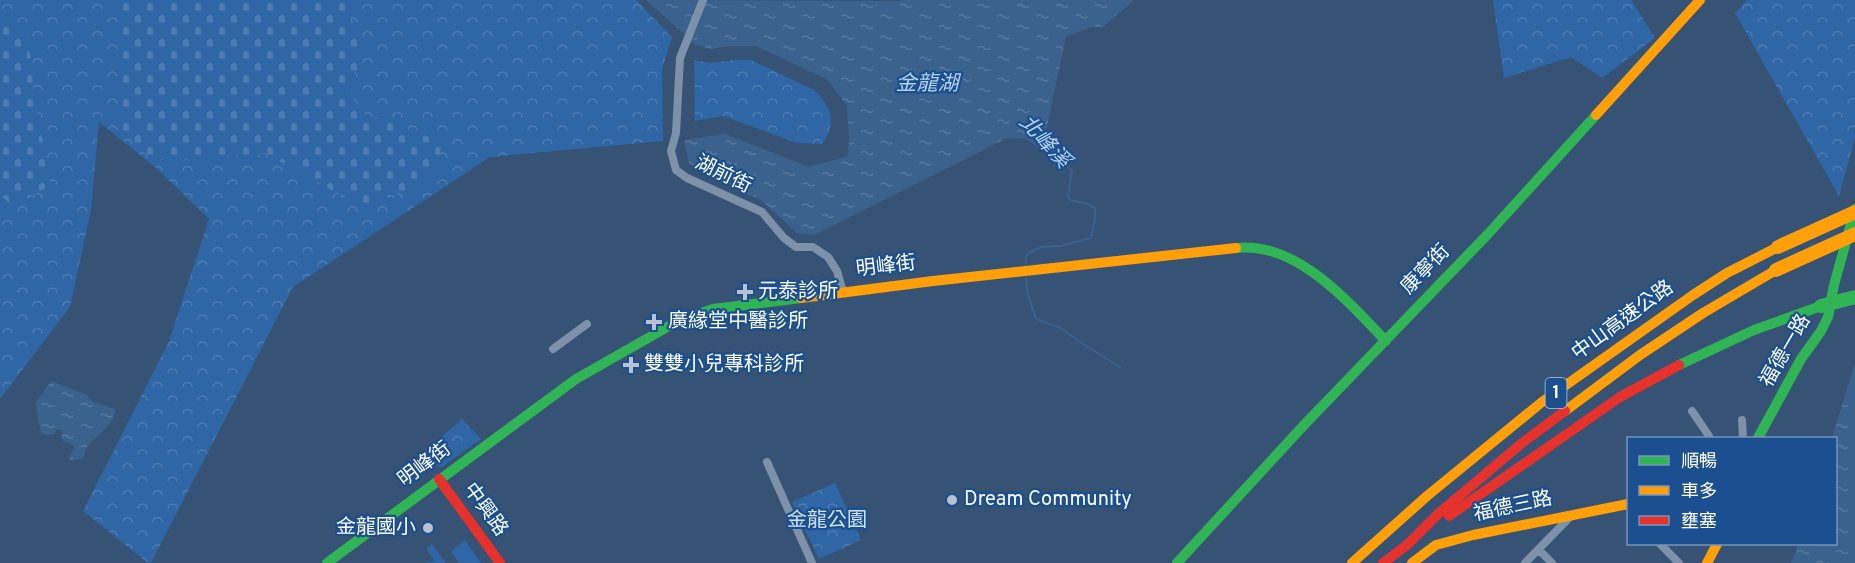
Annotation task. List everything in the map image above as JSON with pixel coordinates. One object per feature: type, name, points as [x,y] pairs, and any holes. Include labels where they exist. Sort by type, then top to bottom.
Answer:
[{"type":"main road","name":"康寧街","points":[[1177,563],[1304,425],[1488,234],[1698,1]]},
{"type":"main road","name":"中山高速公路","points":[[1352,563],[1427,496],[1542,402],[1693,295],[1727,273],[1855,211]]},
{"type":"main road","name":"福德一路","points":[[1759,437],[1810,343],[1821,331],[1828,317],[1834,285],[1855,211]]},
{"type":"main road","name":"中山高速公路","points":[[1383,563],[1407,545],[1438,514],[1522,443],[1640,355],[1703,313],[1776,270],[1855,234]]},
{"type":"main road","name":"明峰街","points":[[327,563],[576,379],[678,321],[713,309],[843,292],[1246,247],[1261,249],[1288,258],[1309,268],[1338,291],[1386,341]]},
{"type":"main road","points":[[1407,545],[1620,397],[1674,367],[1754,330],[1821,306],[1855,297]]},
{"type":"main road","name":"中興路","points":[[439,479],[500,563]]},
{"type":"main road","name":"福德三路","points":[[1412,563],[1436,545],[1473,535],[1627,504]]},
{"type":"main road","points":[[1707,563],[1715,545]]},
{"type":"street","name":"湖前街","points":[[703,0],[680,58],[676,133],[671,151],[676,170],[687,178],[762,212],[784,238],[796,247],[813,248],[828,257],[837,271],[843,292]]},
{"type":"street","points":[[553,349],[587,324]]},
{"type":"street","points":[[1692,411],[1708,437]]},
{"type":"street","points":[[1742,420],[1743,437]]},
{"type":"street","points":[[767,462],[812,563]]},
{"type":"street","points":[[1525,563],[1572,515]]},
{"type":"street","points":[[1662,545],[1679,563]]},
{"type":"street","points":[[1539,550],[1552,563]]},
{"type":"green space","points":[[0,0],[636,0],[672,37],[662,69],[663,141],[490,157],[293,287],[151,563],[148,563],[83,511],[169,341],[209,219],[156,168],[99,122],[91,210],[70,307],[0,399]]},
{"type":"green space","points":[[116,0],[347,0],[364,66],[346,79],[358,111],[443,142],[432,179],[364,208],[265,153],[174,161],[150,158],[116,126],[123,78]]},
{"type":"green space","points":[[1493,0],[1631,0],[1655,38],[1602,78],[1571,57],[1504,78]]},
{"type":"green space","points":[[1747,0],[1855,0],[1855,138],[1839,196],[1735,13]]},
{"type":"green space","points":[[0,17],[28,34],[34,95],[51,185],[13,207],[0,194]]},
{"type":"green space","points":[[694,60],[710,63],[751,60],[814,90],[825,103],[830,116],[830,129],[827,136],[822,144],[797,143],[723,116],[695,121]]},
{"type":"green space","points":[[462,419],[481,439],[440,468],[425,451]]},
{"type":"green space","name":"金龍公園","points":[[835,483],[861,540],[819,559],[792,502]]},
{"type":"green space","points":[[465,540],[481,563],[459,563],[451,552]]},
{"type":"green space","points":[[432,544],[446,563],[423,563],[435,561],[426,549]]},
{"type":"water","name":"金龍湖","points":[[646,0],[1134,0],[1103,27],[1091,27],[1066,37],[1046,131],[1072,171],[1026,139],[1007,138],[814,235],[797,233],[762,201],[689,163],[684,140],[725,134],[809,167],[848,156],[847,106],[828,80],[756,46],[710,49],[696,45]]},
{"type":"water","points":[[1855,363],[1855,563],[1791,563],[1798,545],[1837,545],[1837,437],[1832,437]]},
{"type":"water","points":[[51,381],[87,395],[93,402],[115,409],[112,420],[86,449],[83,459],[71,460],[69,458],[74,448],[73,445],[63,441],[61,430],[56,430],[55,434],[41,433],[36,402]]},
{"type":"waterway","name":"北峰溪","points":[[1025,265],[1027,254],[1041,247],[1060,246],[1091,238],[1095,208],[1070,200],[1068,196],[1072,171],[1070,169]]},
{"type":"waterway","name":"北峰溪","points":[[1026,279],[1028,295],[1036,319],[1061,328],[1120,367]]},
{"type":"traffic: fast","points":[[1177,563],[1304,425],[1488,234],[1596,115]]},
{"type":"traffic: fast","points":[[1759,437],[1801,359],[1828,317],[1834,285],[1855,209]]},
{"type":"traffic: fast","points":[[1236,248],[1258,248],[1280,254],[1300,264],[1338,293],[1386,341]]},
{"type":"traffic: fast","points":[[1821,306],[1855,297]]},
{"type":"traffic: fast","points":[[327,563],[576,379],[678,321],[713,309],[801,298]]},
{"type":"traffic: fast","points":[[1679,365],[1754,330],[1821,306]]},
{"type":"traffic: slow","points":[[1596,115],[1700,0]]},
{"type":"traffic: slow","points":[[1778,247],[1855,212]]},
{"type":"traffic: slow","points":[[1776,270],[1855,234]]},
{"type":"traffic: slow","points":[[1352,563],[1427,496],[1542,402],[1693,295],[1727,273],[1778,247]]},
{"type":"traffic: slow","points":[[801,298],[933,281],[1236,248]]},
{"type":"traffic: slow","points":[[1565,411],[1640,355],[1703,313],[1776,270]]},
{"type":"traffic: slow","points":[[1412,563],[1436,545],[1473,535],[1627,504]]},
{"type":"traffic: slow","points":[[1707,563],[1716,545]]},
{"type":"traffic: jam","points":[[1449,516],[1620,397],[1679,365]]},
{"type":"traffic: jam","points":[[1383,563],[1407,545],[1438,514],[1522,443],[1565,411]]},
{"type":"traffic: jam","points":[[439,479],[500,563]]},
{"type":"place","name":"元泰診所","points":[[745,292]]},
{"type":"place","name":"廣緣堂中醫診所","points":[[654,322]]},
{"type":"place","name":"雙雙小兒專科診所","points":[[631,365]]},
{"type":"place","name":"Dream Community","points":[[952,500]]},
{"type":"place","name":"金龍國小","points":[[428,528]]}]
